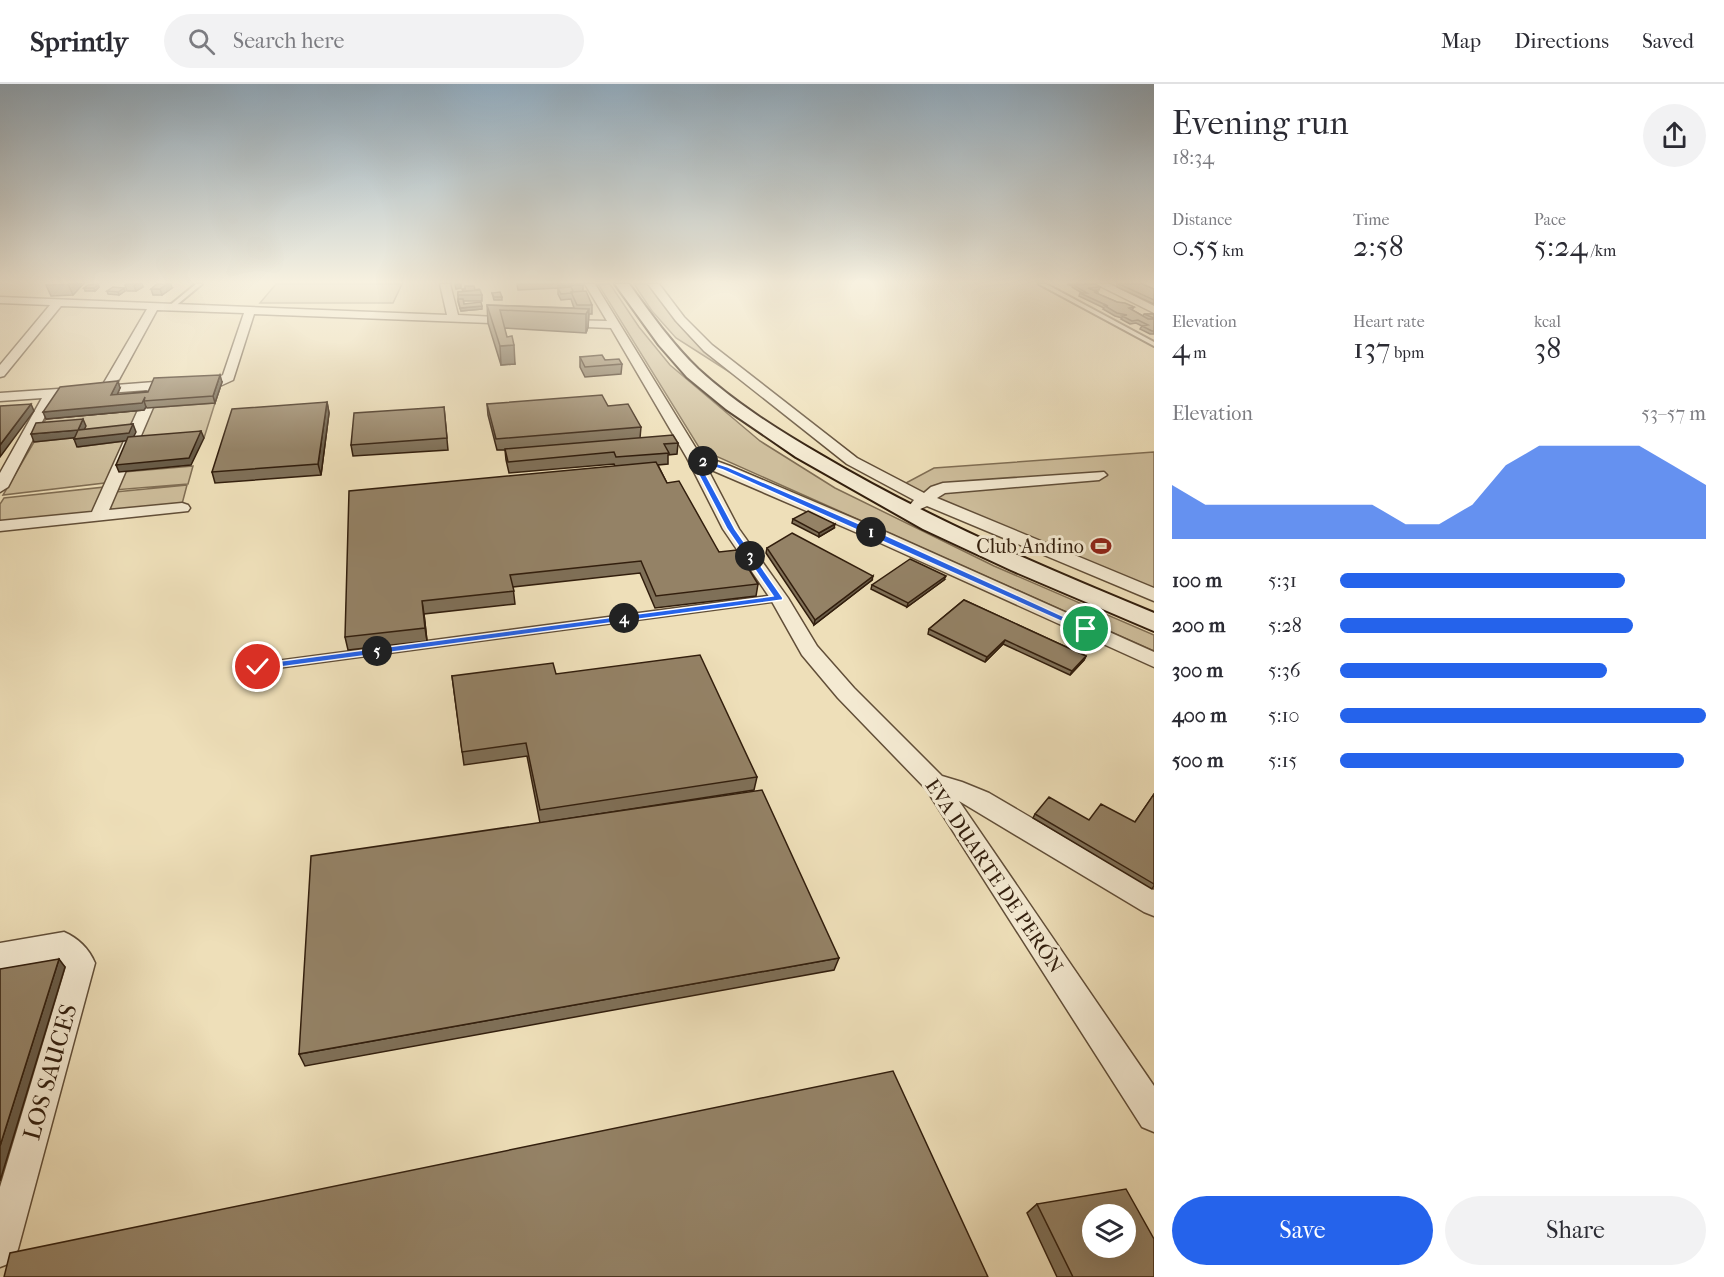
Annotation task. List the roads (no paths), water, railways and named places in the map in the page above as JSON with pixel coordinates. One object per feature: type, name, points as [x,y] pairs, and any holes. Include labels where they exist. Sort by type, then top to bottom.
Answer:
[{"type":"main road","points":[[663,340],[712,390],[773,434],[868,492],[913,516],[991,552],[1154,623]]},
{"type":"main road","points":[[672,340],[740,400],[804,445],[876,488],[920,503],[1154,612]]},
{"type":"street","points":[[0,373],[27,340]]},
{"type":"street","points":[[106,389],[135,340]]},
{"type":"street","points":[[0,397],[222,381],[229,377],[241,340]]},
{"type":"street","name":"EVA DUARTE DE PERÓN","points":[[623,340],[694,458],[731,529],[779,598],[809,650],[846,693],[934,783],[1154,1115]]},
{"type":"street","points":[[700,340],[811,431],[852,461],[920,503],[1154,595]]},
{"type":"street","points":[[98,516],[156,385]]},
{"type":"street","points":[[0,487],[51,393]]},
{"type":"street","points":[[694,458],[725,469],[882,537],[1154,660]]},
{"type":"street","points":[[920,503],[943,488],[1099,475]]},
{"type":"street","points":[[0,526],[182,508]]},
{"type":"street","points":[[934,783],[954,788],[980,800],[1154,904]]},
{"type":"street","name":"LOS SAUCES","points":[[0,956],[64,945],[81,963],[0,1249]]},
{"type":"lane","points":[[258,667],[779,598]]},
{"type":"place","name":"Club Andino","points":[[1101,546]]}]
